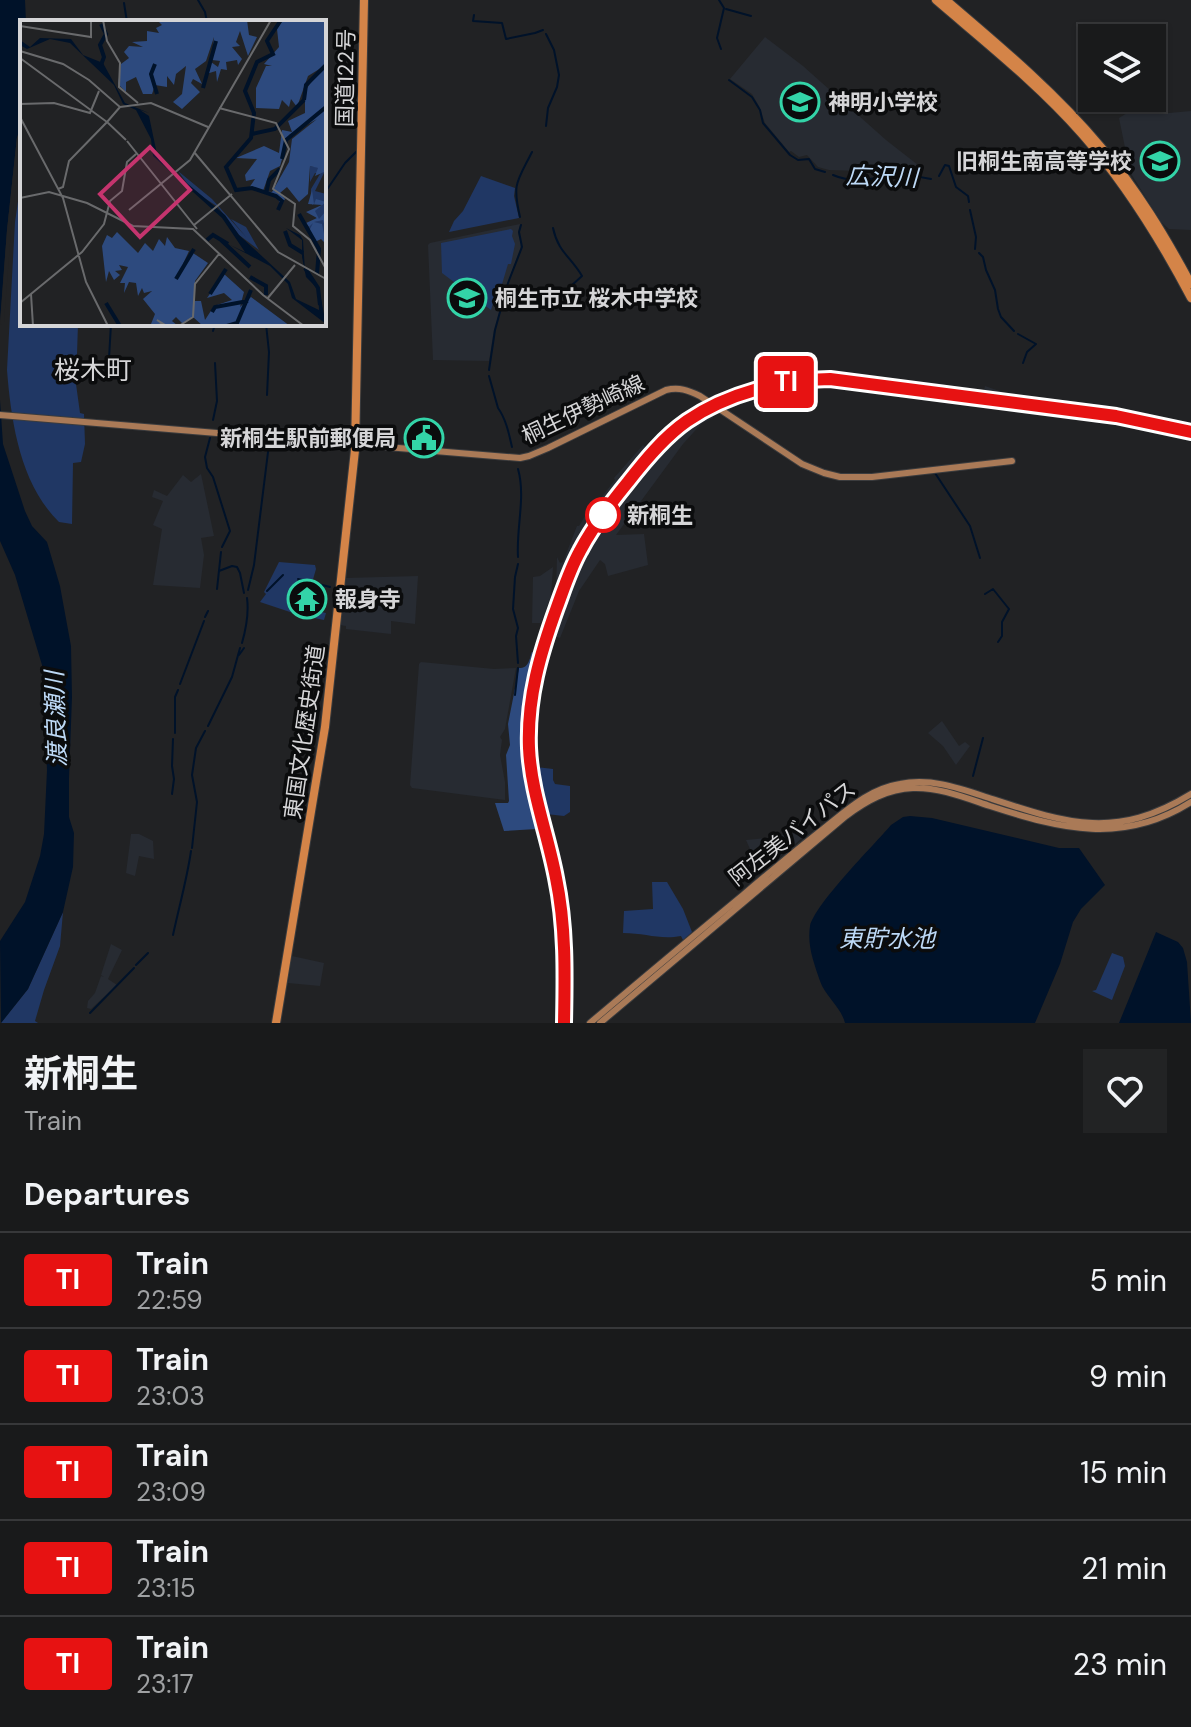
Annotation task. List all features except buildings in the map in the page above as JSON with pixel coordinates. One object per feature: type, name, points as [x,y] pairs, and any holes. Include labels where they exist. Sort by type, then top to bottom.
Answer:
[{"type":"highway","name":"国道122号","points":[[355,445],[364,0]]},
{"type":"highway","points":[[936,0],[1073,119]]},
{"type":"highway","points":[[946,0],[1024,68],[1120,170],[1156,221],[1191,284]]},
{"type":"highway","points":[[1084,131],[1140,209],[1191,298]]},
{"type":"highway","name":"東国文化歴史街道","points":[[276,1023],[325,727],[355,445]]},
{"type":"main road","name":"桐生伊勢崎線","points":[[0,415],[490,457],[525,457],[666,390],[677,388],[700,396],[802,464],[830,475],[872,477],[1012,461]]},
{"type":"main road","name":"阿左美バイパス","points":[[590,1023],[810,839],[856,802],[880,789],[902,783],[937,783],[1047,817],[1095,824],[1138,819],[1191,794]]},
{"type":"main road","name":"阿左美バイパス","points":[[600,1023],[852,812],[879,795],[904,789],[930,789],[1063,827],[1100,830],[1145,824],[1191,802]]},
{"type":"shaded area","name":"神明小学校","points":[[765,37],[918,165],[913,170],[892,172],[829,170],[818,167],[807,155],[799,157],[789,152],[765,123],[752,94],[730,79]]},
{"type":"shaded area","name":"旧桐生南高等学校","points":[[1191,111],[1191,230],[1169,229],[1161,222],[1130,172],[1119,118],[1127,113]]},
{"type":"shaded area","points":[[481,176],[515,188],[519,218],[449,232],[463,211]]},
{"type":"shaded area","points":[[20,188],[20,326],[78,326],[76,384],[80,413],[84,414],[85,444],[81,462],[73,463],[72,524],[59,522],[35,489],[26,471],[11,410],[7,370],[15,222]]},
{"type":"shaded area","name":"桐生市立 桜木中学校","points":[[520,224],[520,249],[494,330],[489,361],[433,360],[428,245]]},
{"type":"shaded area","points":[[511,229],[515,244],[511,264],[508,264],[491,310],[442,273],[441,243]]},
{"type":"shaded area","points":[[793,372],[859,380],[858,385],[815,384],[774,389],[728,410],[714,402],[757,384],[792,375]]},
{"type":"shaded area","points":[[925,385],[978,392],[985,386],[1008,394],[1104,405],[1191,428],[1191,438],[1119,422],[1104,424],[1019,408],[948,400],[926,395]]},
{"type":"shaded area","points":[[708,405],[713,418],[702,423],[683,444],[616,535],[644,534],[648,565],[608,576],[605,564],[600,560],[579,591],[560,638],[549,635],[545,629],[556,592],[557,557],[560,563],[563,562],[577,526],[585,516],[588,518],[614,478],[643,445],[649,450],[671,429]]},
{"type":"shaded area","points":[[201,474],[214,536],[201,538],[204,555],[200,588],[153,585],[162,529],[153,525],[163,501],[152,497],[154,490],[167,496],[183,475],[191,482]]},
{"type":"shaded area","points":[[279,562],[315,565],[312,583],[298,579],[294,592],[298,594],[295,604],[296,607],[326,613],[324,620],[260,602]]},
{"type":"shaded area","points":[[553,567],[551,596],[541,623],[532,623],[533,577]]},
{"type":"shaded area","points":[[418,576],[415,624],[391,621],[391,634],[346,629],[346,626],[340,625],[346,578]]},
{"type":"shaded area","points":[[532,652],[536,654],[526,699],[524,741],[536,829],[504,831],[495,803],[509,801],[506,755],[510,745],[508,724],[519,668],[527,665]]},
{"type":"shaded area","points":[[421,662],[516,668],[505,729],[500,737],[505,800],[412,788],[410,785]]},
{"type":"shaded area","points":[[942,721],[959,746],[965,742],[970,746],[956,765],[943,746],[928,733]]},
{"type":"shaded area","points":[[536,767],[553,769],[555,784],[570,786],[570,812],[564,816],[546,814]]},
{"type":"shaded area","points":[[806,828],[807,834],[765,869],[758,867],[746,840],[777,837]]},
{"type":"shaded area","points":[[131,834],[139,834],[153,841],[154,859],[139,856],[135,876],[126,873]]},
{"type":"shaded area","points":[[652,882],[667,882],[683,909],[692,932],[683,940],[681,936],[623,933],[624,911],[653,909]]},
{"type":"shaded area","points":[[63,912],[60,946],[35,1021],[38,1023],[1,1023],[28,989]]},
{"type":"shaded area","points":[[111,944],[122,950],[108,979],[117,985],[91,1009],[87,1008],[101,976],[104,977],[101,975]]},
{"type":"shaded area","points":[[1112,953],[1123,957],[1125,966],[1112,1000],[1092,991],[1096,990]]},
{"type":"shaded area","points":[[292,956],[324,963],[320,986],[288,983]]},
{"type":"water","points":[[0,0],[25,0],[26,20],[20,20],[20,130],[7,230],[0,321]]},
{"type":"water","name":"渡良瀬川","points":[[0,400],[3,444],[25,511],[32,526],[47,542],[60,586],[71,646],[69,817],[74,833],[73,867],[63,912],[28,989],[1,1023],[0,941],[25,902],[40,856],[47,770],[42,665],[15,575],[0,541]]},
{"type":"water","name":"東貯水池","points":[[910,816],[932,818],[1059,848],[1079,848],[1105,885],[1081,909],[1073,922],[1060,964],[1035,1023],[845,1023],[825,992],[810,947],[809,933],[814,916],[891,825]]},
{"type":"water","points":[[1156,932],[1178,942],[1183,948],[1187,962],[1191,1023],[1119,1023]]},
{"type":"pier","points":[[17,137],[20,138],[20,147],[4,322],[0,325]]},
{"type":"waterway","points":[[198,0],[207,20]]},
{"type":"waterway","name":"広沢川","points":[[719,0],[724,8],[717,38],[721,49]]},
{"type":"waterway","points":[[124,3],[127,20]]},
{"type":"waterway","points":[[726,9],[751,16]]},
{"type":"waterway","points":[[474,15],[473,21],[502,23],[506,39],[543,30]]},
{"type":"waterway","points":[[546,34],[554,50],[559,75],[548,108],[546,126]]},
{"type":"waterway","name":"広沢川","points":[[729,80],[752,97],[763,123],[790,155],[798,160],[809,159],[815,169],[825,172]]},
{"type":"waterway","points":[[326,191],[356,152]]},
{"type":"waterway","points":[[520,217],[517,183],[532,152]]},
{"type":"waterway","name":"広沢川","points":[[939,176],[945,165],[949,166],[956,187],[968,196],[969,202]]},
{"type":"waterway","name":"広沢川","points":[[833,175],[855,180],[902,176],[931,179]]},
{"type":"waterway","name":"広沢川","points":[[970,210],[976,237],[975,249]]},
{"type":"waterway","points":[[489,370],[495,330],[522,247],[521,225]]},
{"type":"waterway","points":[[553,228],[561,249],[582,276],[571,286],[577,294]]},
{"type":"waterway","points":[[979,253],[995,290],[1001,317],[1014,331]]},
{"type":"waterway","points":[[108,375],[111,326]]},
{"type":"waterway","points":[[213,331],[214,326]]},
{"type":"waterway","points":[[266,326],[269,352],[267,395]]},
{"type":"waterway","points":[[1018,334],[1036,344],[1027,352],[1023,363]]},
{"type":"waterway","points":[[213,420],[217,401],[215,363]]},
{"type":"waterway","points":[[489,376],[512,447]]},
{"type":"waterway","points":[[210,438],[205,457],[207,468],[213,477],[230,531],[222,547]]},
{"type":"waterway","points":[[248,590],[269,444]]},
{"type":"waterway","points":[[518,469],[521,490],[518,557]]},
{"type":"waterway","name":"広沢川","points":[[935,473],[970,526],[980,558]]},
{"type":"waterway","points":[[217,589],[221,552]]},
{"type":"waterway","points":[[518,564],[513,609],[518,628],[518,663]]},
{"type":"waterway","points":[[219,571],[237,567],[244,593]]},
{"type":"waterway","points":[[267,591],[283,575]]},
{"type":"waterway","points":[[298,579],[330,587]]},
{"type":"waterway","points":[[985,594],[993,589],[1009,609],[1002,622],[1002,636],[998,642]]},
{"type":"waterway","points":[[242,643],[247,621],[247,598]]},
{"type":"waterway","points":[[205,617],[208,611]]},
{"type":"waterway","points":[[180,684],[204,621]]},
{"type":"waterway","points":[[208,726],[232,677],[240,648]]},
{"type":"waterway","points":[[239,655],[244,648]]},
{"type":"waterway","points":[[515,695],[518,668]]},
{"type":"waterway","points":[[175,733],[175,697],[178,690]]},
{"type":"waterway","points":[[192,848],[197,802],[192,775],[196,748],[205,731]]},
{"type":"waterway","name":"広沢川","points":[[973,776],[983,738]]},
{"type":"waterway","points":[[172,794],[173,739]]},
{"type":"waterway","points":[[173,935],[191,851]]},
{"type":"waterway","points":[[136,965],[148,953]]},
{"type":"waterway","points":[[90,1013],[134,968]]},
{"type":"railway","points":[[564,1023],[565,965],[561,909],[529,748],[533,681],[578,554],[611,502],[668,437],[695,416],[728,400],[774,384],[814,379],[859,382],[1096,413],[1191,432]]},
{"type":"train","name":"TI","points":[[564,1023],[565,965],[561,909],[529,748],[533,681],[578,554],[611,502],[647,458],[672,434],[687,421],[716,405],[765,387],[801,380],[830,379],[1116,416],[1191,432]]},
{"type":"place","name":"神明小学校","points":[[800,102]]},
{"type":"place","name":"旧桐生南高等学校","points":[[1160,161]]},
{"type":"place","name":"桐生市立 桜木中学校","points":[[467,298]]},
{"type":"place","name":"新桐生駅前郵便局","points":[[424,438]]},
{"type":"place","name":"新桐生","points":[[603,515]]},
{"type":"place","name":"報身寺","points":[[307,599]]},
{"type":"district","name":"桜木町","points":[[93,370]]}]
